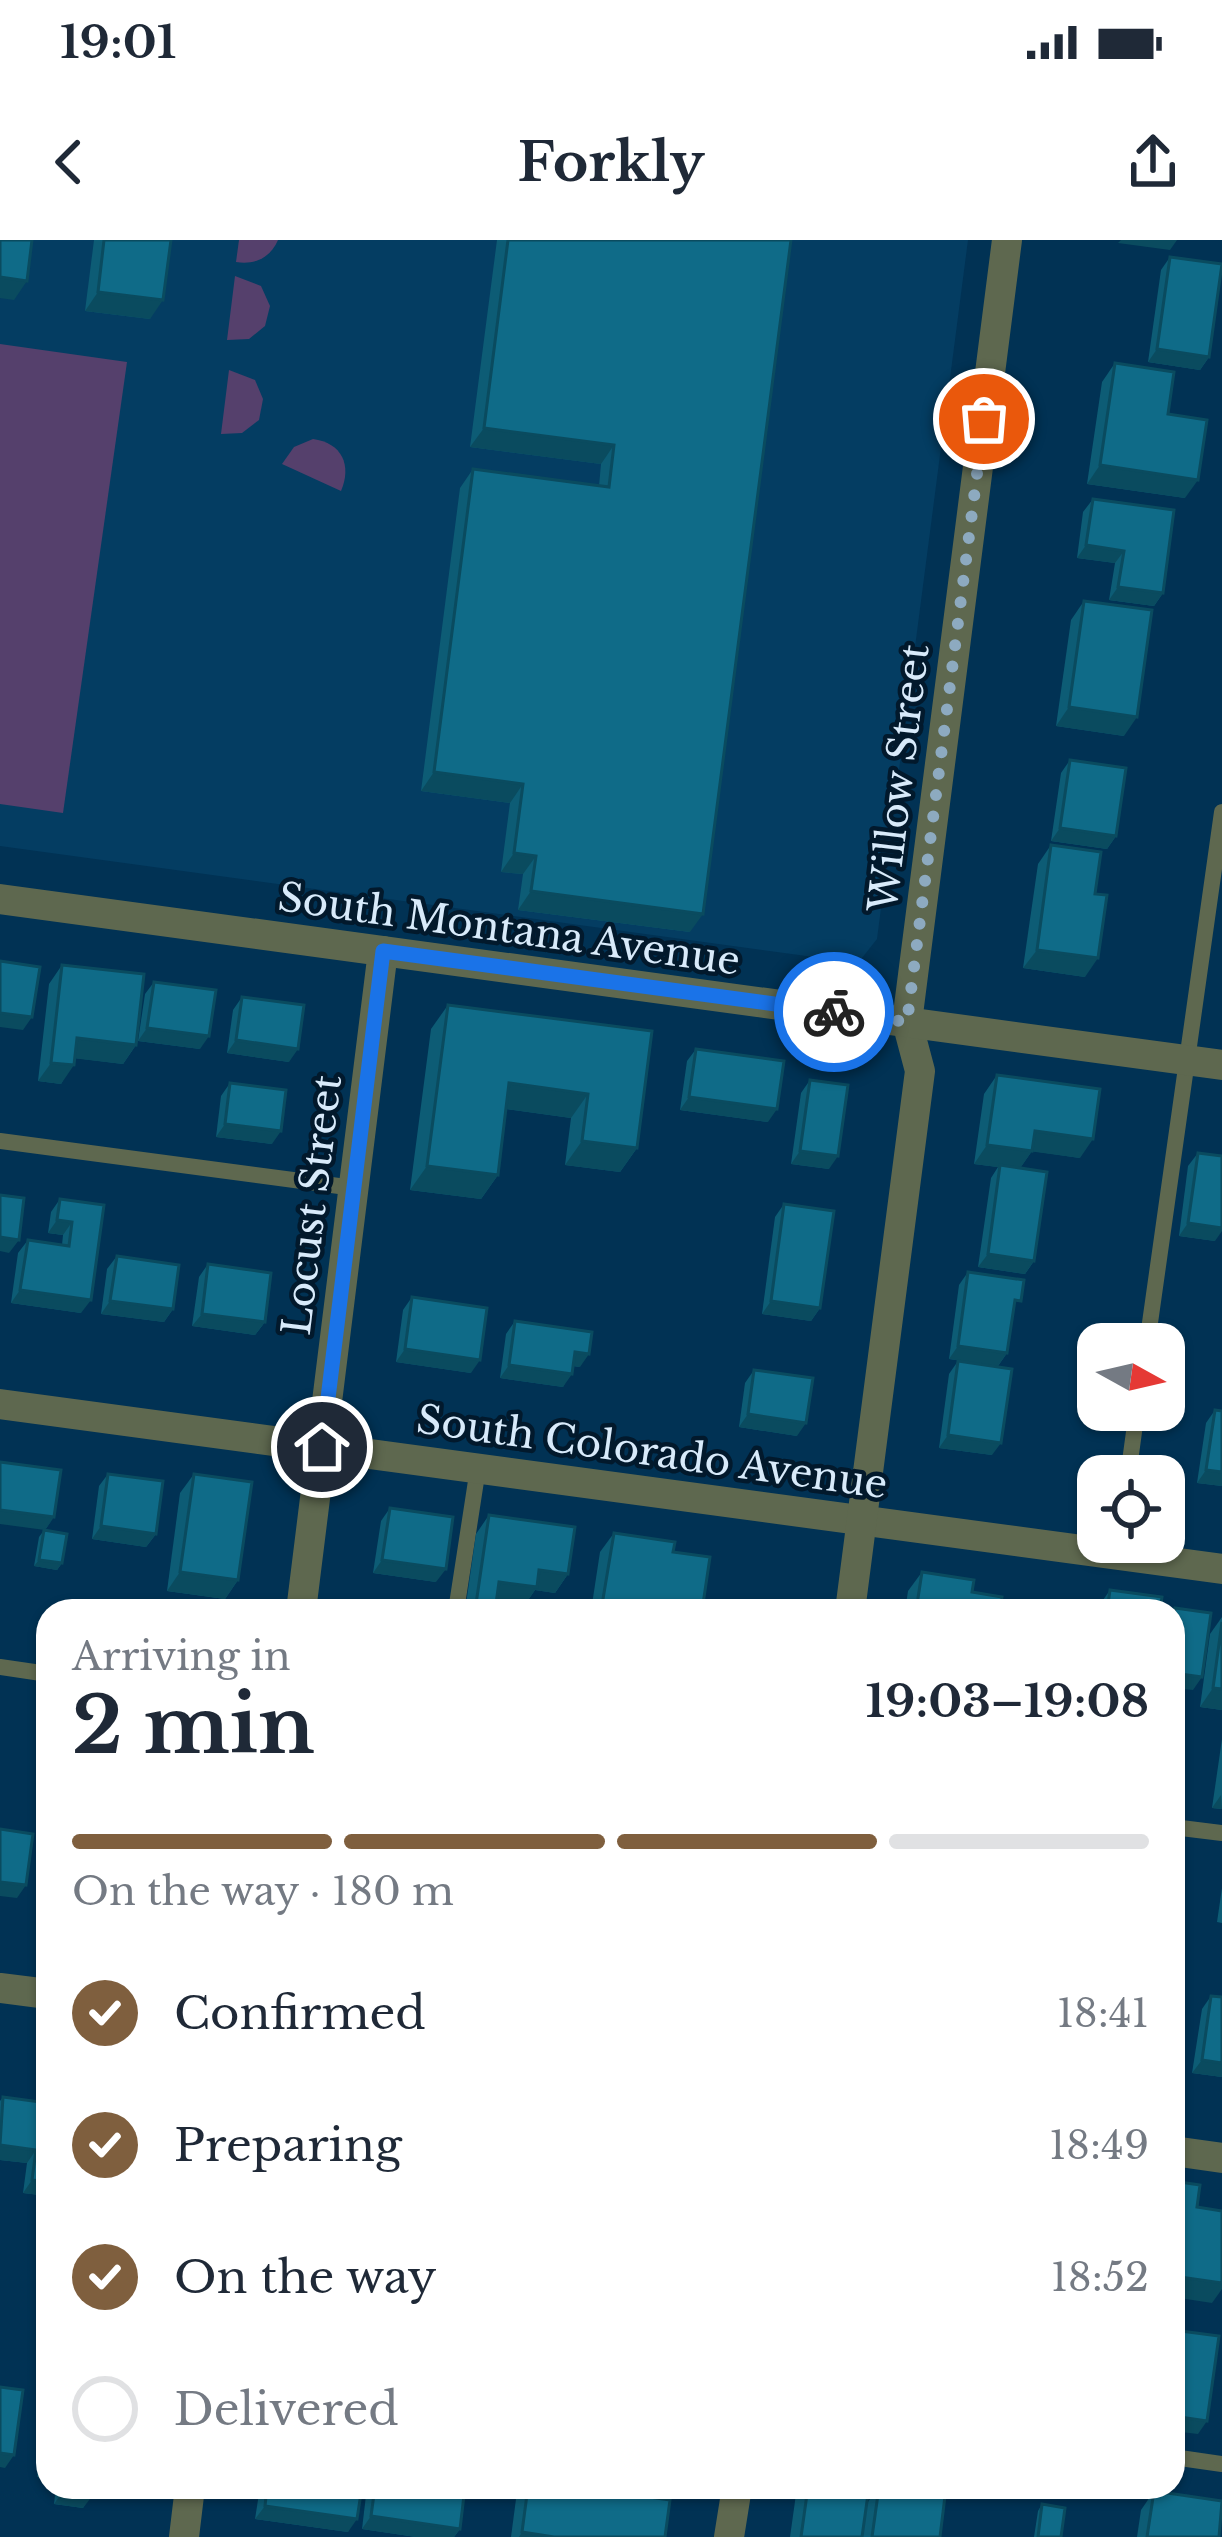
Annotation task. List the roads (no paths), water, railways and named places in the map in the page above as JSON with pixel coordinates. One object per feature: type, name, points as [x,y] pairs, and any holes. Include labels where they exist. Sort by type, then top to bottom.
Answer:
[{"type":"street","name":"Willow Street","points":[[851,1599],[920,1071],[907,1022],[1007,240]]},
{"type":"street","name":"South Montana Avenue","points":[[0,898],[1222,1066]]},
{"type":"street","name":"Locust Street","points":[[303,1599],[383,951]]},
{"type":"street","name":"South Colorado Avenue","points":[[0,1403],[861,1520],[1077,1544]]},
{"type":"street","name":"South Colorado Avenue","points":[[1185,1562],[1222,1569]]},
{"type":"street","points":[[0,1988],[36,1992]]},
{"type":"street","points":[[1185,2153],[1222,2158]]},
{"type":"street","points":[[184,2537],[189,2499]]},
{"type":"street","points":[[729,2537],[735,2499]]},
{"type":"lane","points":[[1150,1323],[1222,812]]},
{"type":"lane","points":[[0,1141],[354,1188]]},
{"type":"lane","points":[[458,1599],[478,1468]]},
{"type":"lane","points":[[0,1667],[36,1672]]},
{"type":"lane","points":[[1185,1828],[1222,1833]]},
{"type":"lane","points":[[1185,2459],[1222,2464]]}]
